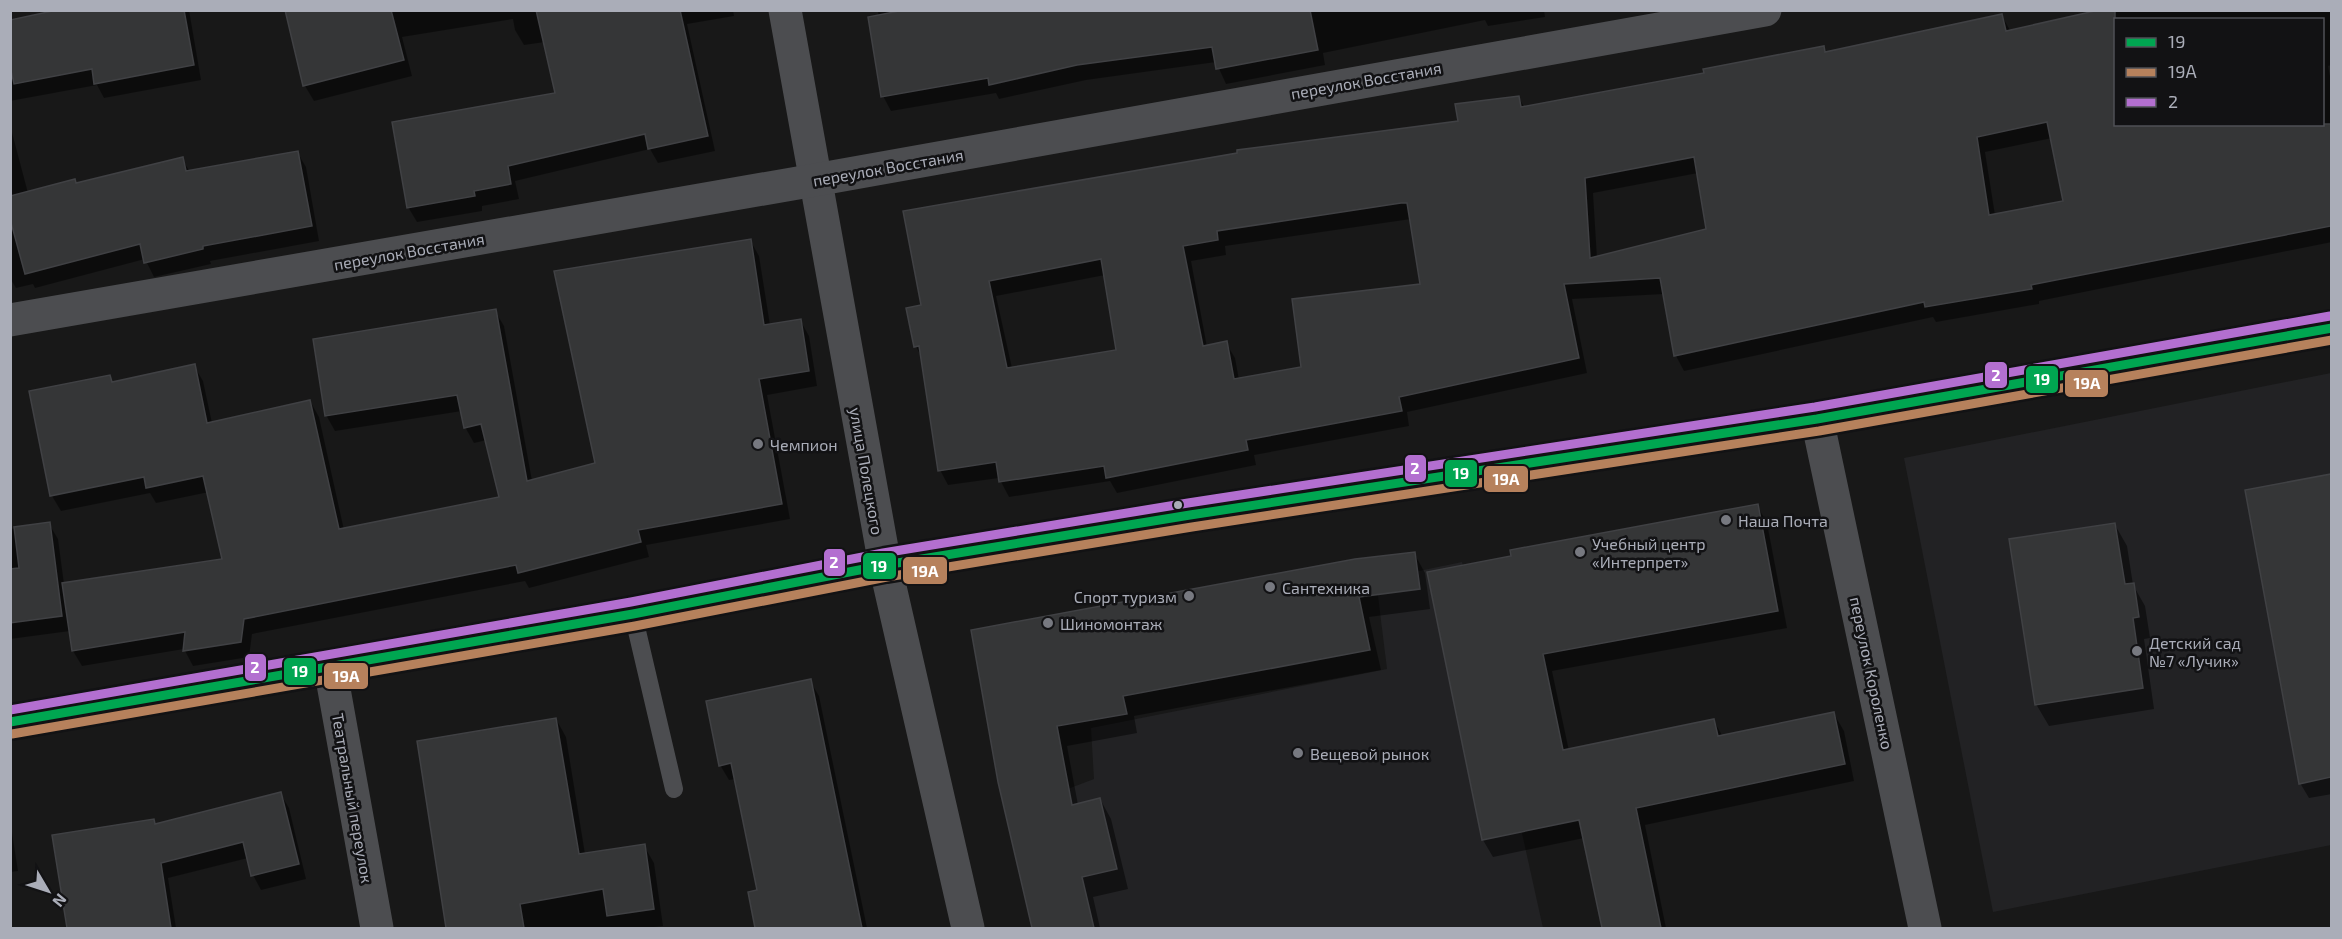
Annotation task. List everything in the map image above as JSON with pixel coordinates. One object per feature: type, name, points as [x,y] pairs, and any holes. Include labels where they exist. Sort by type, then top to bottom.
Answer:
[{"type":"main road","points":[[10,722],[633,614],[885,565],[1202,513],[1817,419],[2331,328]]},
{"type":"street","name":"улица Полецкого","points":[[785,10],[885,565],[968,928]]},
{"type":"street","name":"переулок Восстания","points":[[10,320],[815,180],[1765,10]]},
{"type":"street","name":"переулок Короленко","points":[[1817,419],[1925,928]]},
{"type":"street","name":"Театральный переулок","points":[[330,667],[377,928]]},
{"type":"lane","points":[[633,614],[674,789]]},
{"type":"shaded area","name":"Детский сад №7 «Лучик»","points":[[2331,373],[2331,845],[1993,912],[1904,458]]},
{"type":"shaded area","name":"Вещевой рынок","points":[[1462,562],[1543,928],[1045,928],[1020,807],[1094,779],[1091,728],[1387,669],[1376,580]]},
{"type":"building","points":[[57,10],[184,10],[194,65],[94,84],[92,69],[14,84],[10,66],[10,20]]},
{"type":"building","points":[[285,10],[391,10],[404,60],[303,86]]},
{"type":"building","points":[[536,10],[680,10],[708,136],[648,149],[645,134],[508,166],[511,184],[474,191],[475,196],[407,208],[392,122],[555,93]]},
{"type":"building","points":[[904,10],[1310,10],[1318,50],[1216,69],[1212,47],[1077,65],[989,85],[988,78],[881,97],[868,17]]},
{"type":"building","points":[[2099,10],[2115,10],[2114,126],[2324,126],[2324,124],[2331,124],[2331,226],[2031,285],[2032,289],[1925,307],[1924,302],[1674,356],[1660,278],[1564,284],[1579,358],[1399,397],[1402,411],[1246,440],[1248,450],[1106,478],[1104,466],[999,482],[996,462],[938,471],[919,346],[914,347],[906,308],[921,305],[903,211],[1237,153],[1237,150],[1458,121],[1455,104],[1519,96],[1521,107],[1704,73],[1703,69],[1824,46],[1825,52],[2002,14],[2006,31]],"holes":[[[2047,122],[2063,201],[1989,215],[1977,137]],[[1694,157],[1706,229],[1590,258],[1585,178]],[[1407,203],[1420,284],[1292,299],[1301,367],[1234,379],[1227,341],[1203,346],[1183,246],[1218,240],[1217,231]],[[1101,259],[1116,350],[1007,368],[989,281]]]},
{"type":"building","points":[[298,151],[312,226],[203,246],[203,249],[144,263],[140,244],[25,274],[10,219],[10,196],[75,179],[76,183],[183,157],[186,171]]},
{"type":"building","points":[[751,239],[764,325],[801,319],[809,371],[759,379],[782,504],[638,530],[641,542],[518,573],[516,565],[244,619],[241,642],[183,651],[185,632],[72,651],[62,583],[222,559],[203,476],[146,488],[144,477],[50,496],[29,391],[110,375],[112,382],[195,364],[207,423],[310,400],[339,529],[499,497],[481,424],[464,428],[457,395],[325,416],[313,339],[496,309],[527,481],[595,463],[554,271]]},
{"type":"building","points":[[2331,474],[2331,777],[2299,784],[2245,490]]},
{"type":"building","points":[[1758,504],[1778,611],[1543,654],[1563,750],[1714,719],[1718,736],[1834,712],[1845,764],[1636,808],[1661,928],[1602,928],[1579,820],[1482,840],[1427,572],[1511,556],[1510,550]]},
{"type":"building","points":[[50,522],[62,616],[10,623],[10,569],[19,568],[14,527]]},
{"type":"building","points":[[2115,523],[2125,584],[2134,583],[2139,617],[2133,618],[2143,688],[2035,705],[2009,539]]},
{"type":"building","points":[[1415,552],[1420,589],[1359,597],[1370,650],[1123,696],[1127,714],[1057,726],[1072,805],[1100,798],[1117,869],[1082,877],[1094,928],[1032,928],[998,782],[971,630],[1355,559]]},
{"type":"building","points":[[811,679],[862,928],[755,928],[748,892],[757,890],[731,763],[719,766],[706,701]]},
{"type":"building","points":[[556,718],[579,854],[645,844],[654,909],[607,916],[603,889],[520,904],[524,928],[446,928],[417,741]]},
{"type":"building","points":[[281,792],[299,864],[251,876],[243,842],[161,863],[171,928],[67,928],[52,835],[154,819],[155,824]]},
{"type":"transit line","name":"2","points":[[10,710],[631,602],[883,553],[1188,503],[1815,407],[2330,316]]},
{"type":"transit line","name":"19","points":[[10,722],[633,614],[885,565],[1190,515],[1817,419],[2332,328]]},
{"type":"transit line","name":"19А","points":[[12,734],[635,626],[887,577],[1192,527],[1819,431],[2332,340]]},
{"type":"place","name":"Чемпион","points":[[758,444]]},
{"type":"place","name":"Наша Почта","points":[[1726,520]]},
{"type":"place","name":"Учебный центр «Интерпрет»","points":[[1580,552]]},
{"type":"place","name":"Сантехника","points":[[1270,587]]},
{"type":"place","name":"Спорт туризм","points":[[1189,596]]},
{"type":"place","name":"Шиномонтаж","points":[[1048,623]]},
{"type":"place","name":"Детский сад №7 «Лучик»","points":[[2137,651]]},
{"type":"place","name":"Вещевой рынок","points":[[1298,753]]}]
